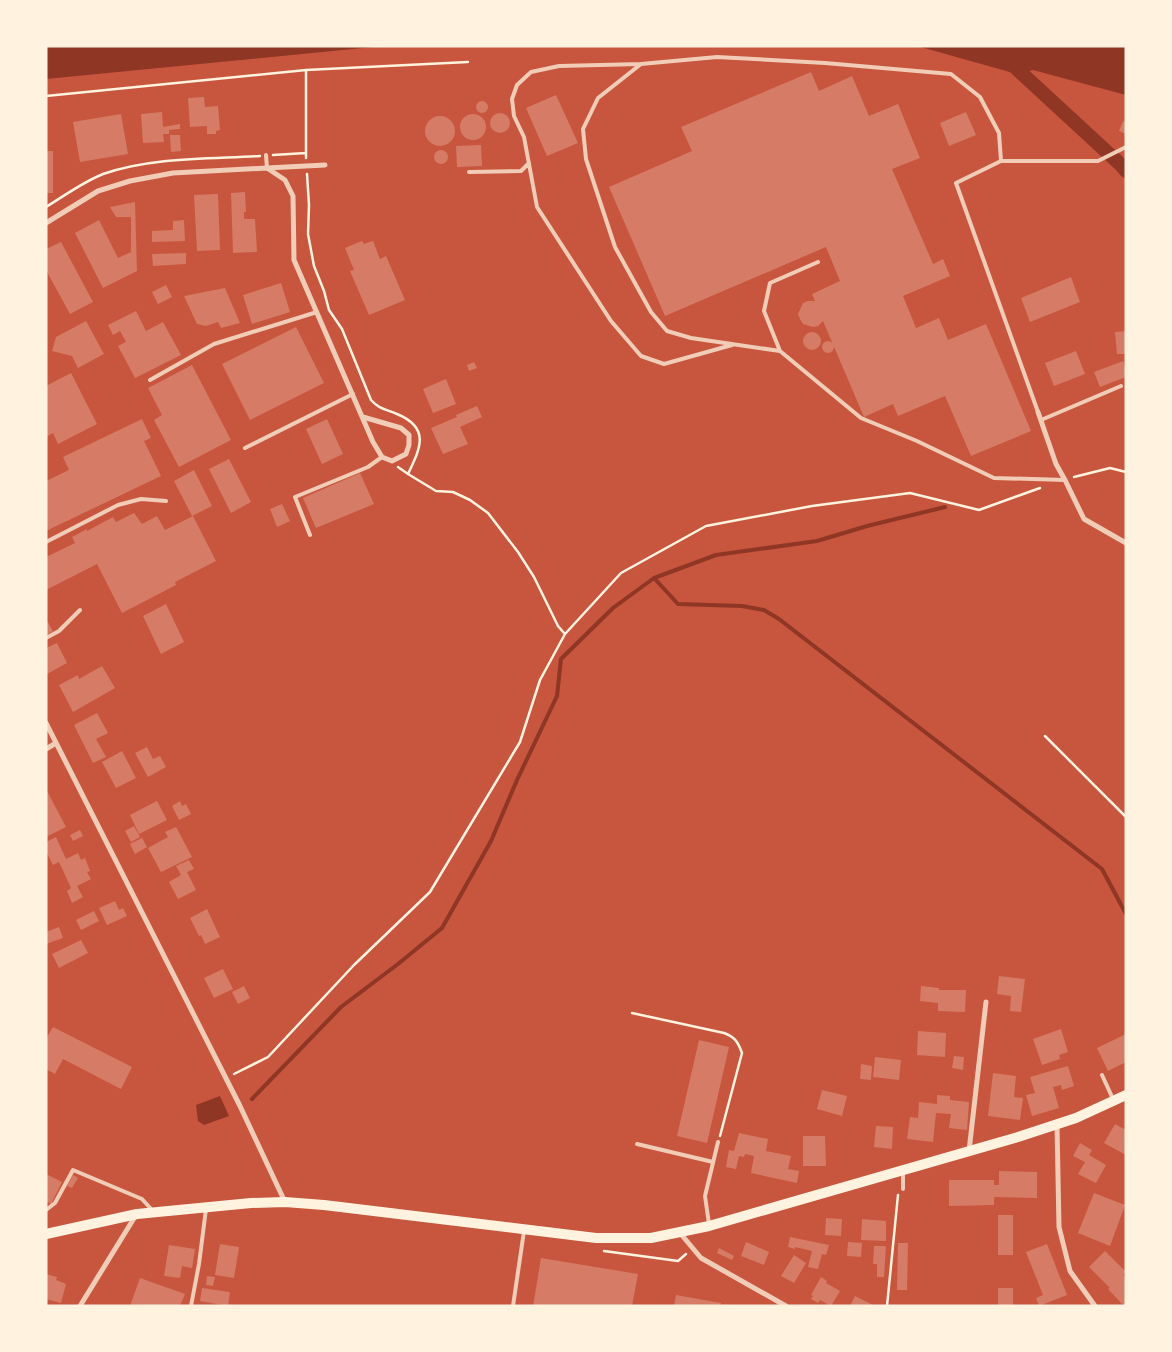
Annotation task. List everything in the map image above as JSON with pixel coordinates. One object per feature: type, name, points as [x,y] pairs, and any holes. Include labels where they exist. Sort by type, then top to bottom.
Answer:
[{"type":"main road","points":[[48,1231],[137,1214],[251,1203],[285,1202],[525,1228],[596,1238],[651,1238],[709,1226],[969,1151],[1076,1118],[1126,1096]]},
{"type":"street","points":[[46,223],[98,191],[130,181],[173,173],[325,165]]},
{"type":"street","points":[[267,168],[285,180],[293,196],[294,260],[353,394],[363,416],[382,457],[392,461],[406,454],[410,445],[409,435],[400,428],[363,416]]},
{"type":"street","points":[[1038,412],[1056,464],[1084,519],[1126,543]]},
{"type":"street","points":[[46,723],[226,1078],[285,1202]]},
{"type":"street","points":[[46,749],[56,743]]},
{"type":"street","points":[[969,1151],[986,1002]]},
{"type":"street","points":[[1057,1124],[1059,1227],[1070,1271],[1094,1306]]},
{"type":"street","points":[[80,1306],[137,1214]]},
{"type":"street","points":[[680,1233],[701,1258],[786,1306]]},
{"type":"lane","points":[[734,345],[664,364],[641,356],[611,322],[537,208],[524,137],[514,116],[512,99],[517,85],[531,72],[559,66],[641,64],[717,56],[951,74],[980,97],[999,133],[1001,161]]},
{"type":"lane","points":[[641,64],[598,98],[583,129],[586,159],[615,247],[651,312],[667,331],[691,338],[780,351]]},
{"type":"lane","points":[[1038,412],[956,183],[1001,161],[1098,161],[1126,147]]},
{"type":"lane","points":[[266,155],[267,168]]},
{"type":"lane","points":[[468,172],[521,170],[529,163]]},
{"type":"lane","points":[[818,262],[770,283],[764,311],[780,351],[861,418],[916,441],[994,478],[1065,480]]},
{"type":"lane","points":[[150,380],[214,344],[317,312]]},
{"type":"lane","points":[[1041,420],[1121,386]]},
{"type":"lane","points":[[245,448],[353,394]]},
{"type":"lane","points":[[310,535],[295,497],[363,469],[382,457]]},
{"type":"lane","points":[[46,542],[118,505],[141,499],[166,501]]},
{"type":"lane","points":[[46,638],[59,631],[80,610]]},
{"type":"lane","points":[[1102,1075],[1114,1102]]},
{"type":"lane","points":[[709,1226],[705,1196],[718,1142]]},
{"type":"lane","points":[[638,1144],[713,1162]]},
{"type":"lane","points":[[903,1169],[904,1189]]},
{"type":"lane","points":[[46,1210],[56,1204],[73,1170],[142,1199],[154,1212]]},
{"type":"lane","points":[[191,1306],[199,1264],[206,1207]]},
{"type":"lane","points":[[513,1306],[525,1228]]},
{"type":"path","points":[[46,96],[306,70],[468,62]]},
{"type":"path","points":[[306,70],[308,234],[314,266],[329,310],[342,329],[371,400],[378,408],[398,414],[411,422],[420,433],[420,450],[408,474]]},
{"type":"path","points":[[392,461],[408,474],[436,491],[453,492],[470,500],[488,513],[518,552],[534,577],[558,626],[565,634]]},
{"type":"path","points":[[226,1078],[268,1057],[354,965],[430,892],[520,742],[540,680],[565,634],[621,573],[706,526],[812,506],[910,493],[979,510],[1065,480],[1110,468],[1126,472]]},
{"type":"path","points":[[1044,736],[1126,817]]},
{"type":"path","points":[[632,1013],[724,1033],[734,1037],[739,1044],[742,1053],[718,1142]]},
{"type":"path","points":[[887,1306],[898,1192]]},
{"type":"shaded area","points":[[46,46],[383,46],[46,79]]},
{"type":"shaded area","points":[[917,46],[1126,46],[1126,95],[1033,70],[1017,74]]},
{"type":"shaded area","points":[[220,1096],[229,1116],[204,1125],[198,1121],[196,1105]]},
{"type":"building","points":[[811,72],[819,91],[852,76],[869,116],[898,104],[920,158],[892,169],[933,264],[943,259],[950,276],[903,296],[916,328],[939,318],[948,340],[986,324],[1031,431],[971,456],[945,396],[898,416],[893,404],[864,417],[823,321],[818,326],[813,327],[803,324],[798,314],[803,303],[815,301],[812,294],[840,281],[826,247],[665,316],[609,187],[692,151],[681,127]]},
{"type":"building","points":[[556,95],[578,143],[547,156],[526,108]]},
{"type":"building","points":[[204,97],[205,107],[218,106],[220,130],[216,131],[216,134],[207,134],[207,126],[190,127],[188,98]]},
{"type":"building","points":[[482,101],[488,107],[482,113],[476,107]]},
{"type":"building","points":[[162,112],[163,127],[180,124],[180,129],[169,130],[169,134],[163,134],[164,142],[143,143],[141,114]]},
{"type":"building","points":[[966,112],[976,135],[949,146],[940,123]]},
{"type":"building","points":[[500,113],[507,116],[510,123],[507,130],[500,133],[493,130],[490,123],[493,116]]},
{"type":"building","points":[[121,114],[128,154],[80,162],[73,122]]},
{"type":"building","points":[[473,114],[482,118],[486,127],[482,136],[473,140],[464,136],[460,127],[464,118]]},
{"type":"building","points":[[440,116],[450,121],[455,131],[450,141],[440,146],[430,141],[425,131],[430,121]]},
{"type":"building","points":[[1123,121],[1126,123],[1126,134],[1119,131]]},
{"type":"building","points":[[170,135],[180,135],[181,151],[171,152]]},
{"type":"building","points":[[481,145],[482,166],[457,167],[456,146]]},
{"type":"building","points":[[438,150],[444,150],[448,157],[444,164],[438,164],[434,160],[434,154]]},
{"type":"building","points":[[46,151],[53,151],[53,193],[46,193]]},
{"type":"building","points":[[245,192],[246,212],[244,212],[244,219],[255,219],[257,252],[233,253],[231,193]]},
{"type":"building","points":[[218,194],[220,250],[197,251],[194,195]]},
{"type":"building","points":[[135,202],[137,271],[103,288],[75,233],[99,220],[118,258],[131,252],[131,217],[116,217],[110,207]]},
{"type":"building","points":[[184,220],[185,241],[152,242],[152,231],[173,230],[173,221]]},
{"type":"building","points":[[362,241],[364,244],[373,241],[380,259],[386,256],[405,300],[369,315],[350,271],[354,270],[345,248]]},
{"type":"building","points":[[61,242],[93,302],[70,314],[46,270],[46,249]]},
{"type":"building","points":[[186,253],[186,264],[153,266],[152,254]]},
{"type":"building","points":[[1071,277],[1080,302],[1030,322],[1021,298]]},
{"type":"building","points":[[281,283],[290,312],[252,324],[243,295]]},
{"type":"building","points":[[166,285],[172,297],[158,304],[152,292]]},
{"type":"building","points":[[225,288],[240,323],[221,328],[218,322],[206,326],[197,324],[184,296]]},
{"type":"building","points":[[136,311],[146,331],[163,322],[181,355],[135,378],[118,346],[126,342],[120,331],[113,335],[108,325]]},
{"type":"building","points":[[86,321],[104,354],[78,368],[72,356],[52,351],[56,337]]},
{"type":"building","points":[[296,327],[324,383],[250,420],[222,364]]},
{"type":"building","points":[[1126,331],[1126,354],[1117,354],[1115,332]]},
{"type":"building","points":[[808,332],[816,332],[821,337],[819,348],[808,350],[803,345],[803,337]]},
{"type":"building","points":[[828,341],[834,347],[828,353],[822,347]]},
{"type":"building","points":[[1076,351],[1085,374],[1054,386],[1045,363]]},
{"type":"building","points":[[1123,361],[1126,377],[1100,387],[1094,372]]},
{"type":"building","points":[[474,362],[477,368],[469,371],[467,365]]},
{"type":"building","points":[[192,365],[231,440],[179,467],[154,420],[162,415],[148,388]]},
{"type":"building","points":[[71,373],[97,424],[58,444],[53,433],[46,437],[46,386]]},
{"type":"building","points":[[446,379],[456,404],[433,413],[423,389]]},
{"type":"building","points":[[477,406],[482,417],[460,427],[468,444],[443,454],[431,428]]},
{"type":"building","points":[[142,419],[151,438],[144,441],[161,476],[46,531],[46,481],[69,470],[63,457]]},
{"type":"building","points":[[327,419],[343,454],[322,464],[306,429]]},
{"type":"building","points":[[229,459],[251,502],[231,513],[209,469]]},
{"type":"building","points":[[194,470],[212,506],[192,516],[174,481]]},
{"type":"building","points":[[360,473],[374,504],[316,528],[303,498]]},
{"type":"building","points":[[282,504],[290,521],[277,527],[270,509]]},
{"type":"building","points":[[134,513],[142,524],[157,516],[165,530],[193,516],[216,561],[175,582],[176,585],[122,613],[97,564],[46,590],[46,557],[75,543],[72,537],[87,529],[87,531],[113,517],[116,522]]},
{"type":"building","points":[[166,604],[184,642],[161,654],[143,616]]},
{"type":"building","points":[[46,619],[53,631],[46,635]]},
{"type":"building","points":[[57,643],[67,663],[47,674],[46,648]]},
{"type":"building","points":[[102,666],[115,688],[73,712],[59,685],[78,675],[79,679]]},
{"type":"building","points":[[97,713],[108,733],[96,739],[106,757],[93,763],[74,725]]},
{"type":"building","points":[[147,747],[153,759],[160,756],[166,767],[148,777],[135,753]]},
{"type":"building","points":[[122,751],[136,778],[116,788],[102,762]]},
{"type":"building","points":[[46,789],[66,827],[46,837]]},
{"type":"building","points":[[157,801],[167,820],[139,834],[130,815]]},
{"type":"building","points":[[180,801],[182,806],[186,804],[191,814],[179,820],[172,806]]},
{"type":"building","points":[[134,826],[140,837],[131,842],[125,831]]},
{"type":"building","points":[[176,827],[192,857],[161,872],[148,848],[168,837],[165,832]]},
{"type":"building","points":[[80,830],[83,836],[73,841],[70,835]]},
{"type":"building","points":[[56,837],[66,859],[78,853],[81,860],[85,858],[90,871],[87,872],[91,879],[77,886],[83,897],[72,903],[67,891],[71,888],[59,862],[53,865],[46,851],[46,842]]},
{"type":"building","points":[[142,838],[147,847],[135,854],[130,844]]},
{"type":"building","points":[[189,860],[194,869],[187,872],[196,890],[178,899],[169,882],[181,875],[176,866]]},
{"type":"building","points":[[115,901],[119,910],[123,908],[127,916],[107,925],[99,908]]},
{"type":"building","points":[[207,909],[220,937],[205,944],[190,918]]},
{"type":"building","points":[[94,911],[99,921],[81,930],[76,920]]},
{"type":"building","points":[[59,927],[63,938],[46,944],[46,932]]},
{"type":"building","points":[[81,940],[88,953],[59,968],[52,954]]},
{"type":"building","points":[[223,969],[233,989],[214,998],[204,978]]},
{"type":"building","points":[[999,976],[1025,979],[1021,1012],[1010,1011],[1011,996],[997,994]]},
{"type":"building","points":[[244,986],[250,998],[238,1004],[232,992]]},
{"type":"building","points":[[921,986],[939,988],[939,990],[966,990],[965,1012],[938,1011],[938,1003],[920,1001]]},
{"type":"building","points":[[53,1027],[132,1067],[121,1089],[63,1059],[55,1074],[46,1069],[46,1039]]},
{"type":"building","points":[[1061,1029],[1068,1052],[1059,1055],[1060,1059],[1042,1065],[1033,1039]]},
{"type":"building","points":[[918,1031],[946,1033],[945,1057],[917,1055]]},
{"type":"building","points":[[1126,1034],[1126,1062],[1108,1071],[1097,1048]]},
{"type":"building","points":[[699,1040],[729,1047],[707,1143],[677,1136]]},
{"type":"building","points":[[954,1056],[964,1057],[963,1070],[952,1068]]},
{"type":"building","points":[[875,1057],[901,1060],[899,1080],[873,1077]]},
{"type":"building","points":[[861,1064],[872,1066],[871,1080],[860,1079]]},
{"type":"building","points":[[1068,1066],[1074,1086],[1062,1090],[1061,1085],[1053,1087],[1059,1108],[1032,1116],[1026,1095],[1035,1093],[1030,1077]]},
{"type":"building","points":[[993,1073],[1016,1076],[1014,1097],[1023,1098],[1020,1120],[988,1116]]},
{"type":"building","points":[[822,1090],[847,1096],[842,1116],[817,1109]]},
{"type":"building","points":[[937,1095],[950,1096],[950,1100],[969,1102],[967,1130],[949,1128],[951,1114],[936,1113],[933,1142],[907,1139],[910,1117],[918,1118],[919,1102],[937,1104]]},
{"type":"building","points":[[1115,1124],[1126,1130],[1126,1155],[1104,1143]]},
{"type":"building","points":[[876,1126],[893,1127],[892,1149],[874,1147]]},
{"type":"building","points":[[739,1133],[768,1139],[766,1151],[791,1156],[788,1169],[799,1171],[797,1183],[751,1173],[754,1156],[745,1154],[744,1157],[739,1156],[736,1169],[726,1167],[729,1150],[734,1151]]},
{"type":"building","points":[[803,1136],[825,1136],[826,1166],[803,1166]]},
{"type":"building","points":[[1080,1143],[1092,1150],[1089,1155],[1106,1165],[1096,1183],[1078,1174],[1085,1162],[1073,1156]]},
{"type":"building","points":[[999,1171],[1037,1172],[1037,1198],[994,1197],[994,1205],[949,1206],[949,1180],[994,1180],[994,1185],[999,1185]]},
{"type":"building","points":[[46,1174],[62,1182],[51,1204],[46,1201]]},
{"type":"building","points":[[73,1175],[78,1178],[72,1188],[67,1186]]},
{"type":"building","points":[[1094,1193],[1125,1205],[1110,1246],[1078,1233]]},
{"type":"building","points":[[998,1215],[1013,1215],[1013,1255],[998,1255]]},
{"type":"building","points":[[826,1218],[842,1219],[841,1236],[825,1235]]},
{"type":"building","points":[[862,1219],[886,1221],[886,1241],[861,1240]]},
{"type":"building","points":[[790,1237],[829,1245],[826,1255],[822,1254],[818,1269],[808,1267],[812,1251],[788,1247]]},
{"type":"building","points":[[746,1242],[769,1252],[764,1265],[741,1256]]},
{"type":"building","points":[[848,1242],[862,1243],[861,1257],[847,1256]]},
{"type":"building","points":[[898,1243],[908,1243],[907,1290],[897,1290]]},
{"type":"building","points":[[220,1244],[239,1247],[234,1278],[215,1275]]},
{"type":"building","points":[[1047,1244],[1067,1295],[1039,1306],[1036,1298],[1043,1295],[1026,1252]]},
{"type":"building","points":[[169,1245],[195,1249],[192,1268],[182,1266],[180,1278],[164,1276]]},
{"type":"building","points":[[874,1246],[886,1246],[884,1277],[877,1277],[877,1264],[873,1264]]},
{"type":"building","points":[[719,1248],[734,1256],[732,1260],[717,1253]]},
{"type":"building","points":[[1105,1251],[1126,1272],[1123,1275],[1126,1277],[1126,1306],[1089,1267]]},
{"type":"building","points":[[794,1255],[806,1263],[794,1283],[781,1276]]},
{"type":"building","points":[[541,1258],[638,1274],[632,1306],[533,1306]]},
{"type":"building","points":[[46,1274],[57,1277],[56,1280],[66,1284],[61,1303],[46,1299]]},
{"type":"building","points":[[207,1276],[215,1277],[213,1286],[206,1285]]},
{"type":"building","points":[[821,1277],[827,1281],[826,1283],[840,1291],[831,1306],[820,1300],[818,1303],[811,1299],[813,1296],[811,1295]]},
{"type":"building","points":[[140,1278],[185,1294],[180,1306],[130,1306]]},
{"type":"building","points":[[202,1288],[230,1292],[228,1306],[200,1301]]},
{"type":"building","points":[[998,1288],[1013,1288],[1013,1306],[998,1306]]},
{"type":"building","points":[[676,1295],[721,1303],[720,1306],[674,1306]]},
{"type":"building","points":[[855,1296],[875,1306],[850,1306]]},
{"type":"waterway","points":[[992,46],[1126,171]]},
{"type":"waterway","points":[[252,1099],[341,1007],[442,928],[491,841],[517,780],[557,696],[561,659],[613,608],[654,578],[716,555],[817,541],[867,526],[945,507]]},
{"type":"waterway","points":[[654,578],[678,604],[742,606],[764,610],[779,619],[1102,869],[1126,914]]}]
